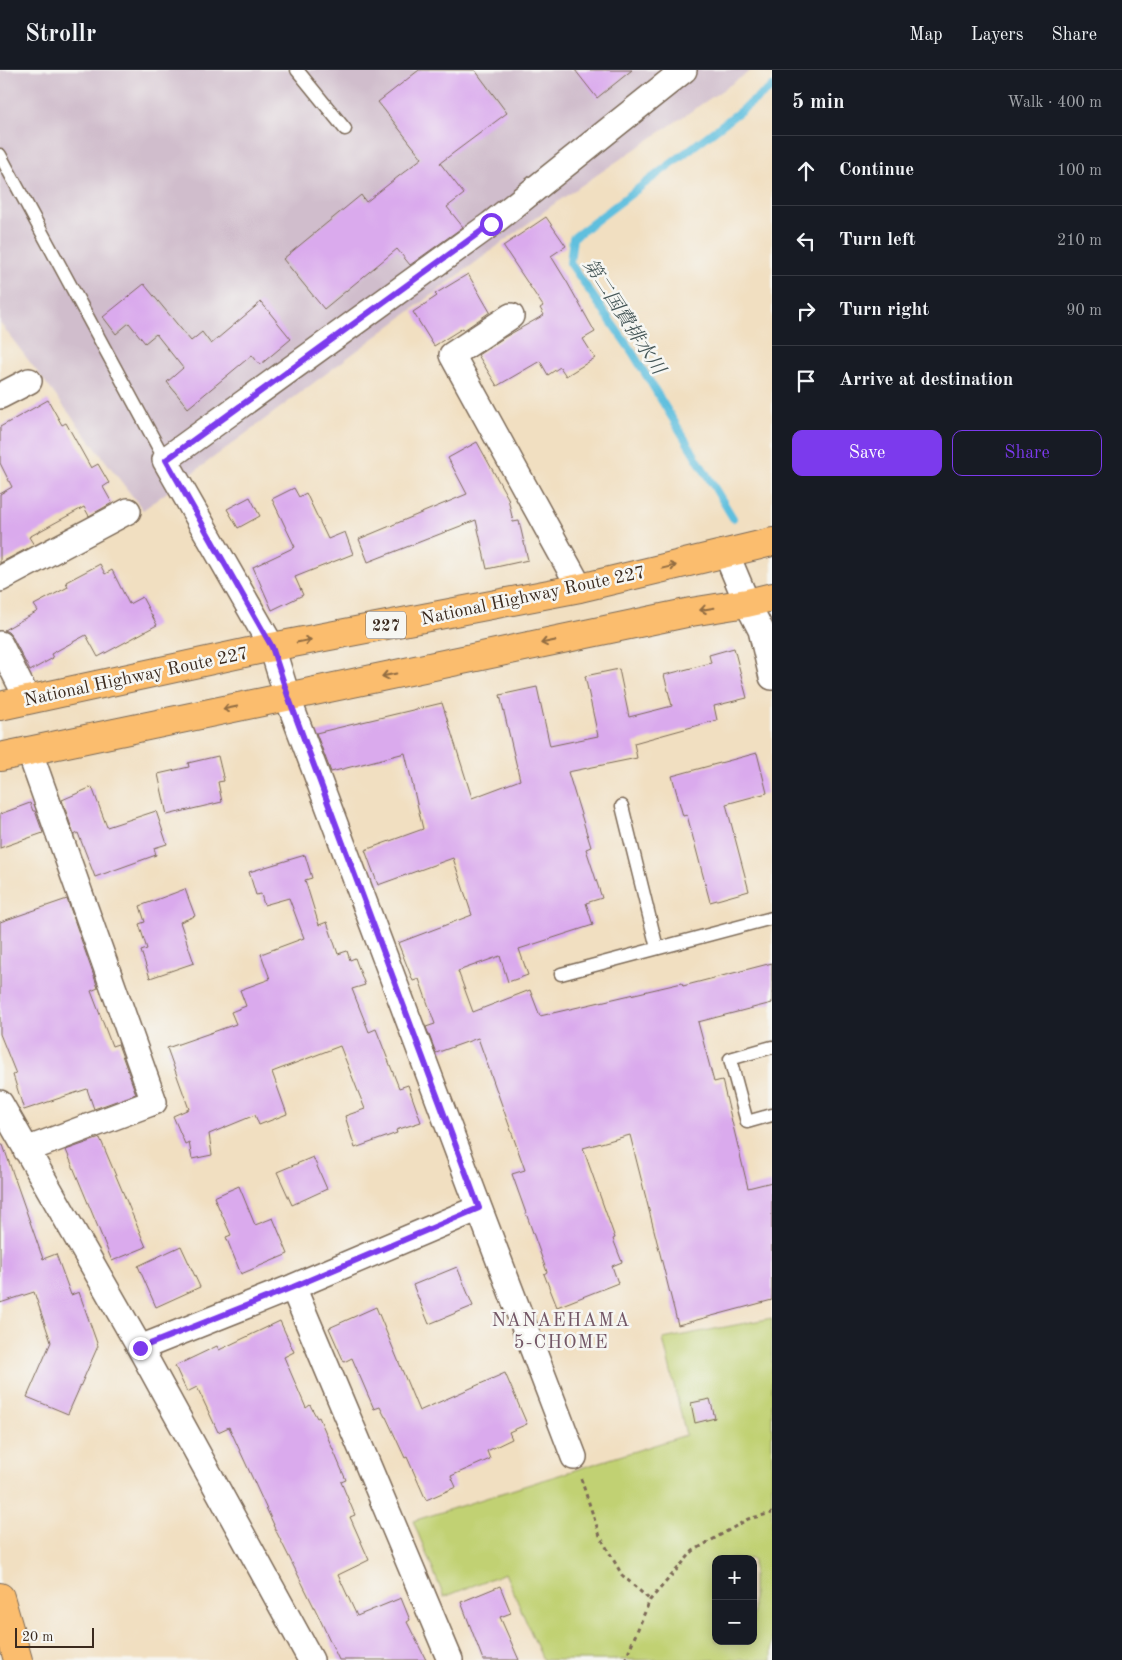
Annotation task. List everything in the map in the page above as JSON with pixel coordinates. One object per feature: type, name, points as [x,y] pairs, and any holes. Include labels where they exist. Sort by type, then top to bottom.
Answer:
[{"type":"main road","name":"National Highway Route 227","points":[[0,706],[272,647],[580,588],[772,542]]},
{"type":"main road","points":[[0,756],[691,612],[760,600]]},
{"type":"main road","points":[[0,1597],[18,1660]]},
{"type":"street","points":[[574,1457],[288,696],[272,647],[166,460],[491,224],[684,70]]},
{"type":"street","points":[[511,316],[452,355],[580,588]]},
{"type":"street","points":[[0,396],[29,381]]},
{"type":"street","points":[[0,579],[128,511]]},
{"type":"street","points":[[726,553],[760,600],[761,630],[772,677]]},
{"type":"street","points":[[0,644],[28,700]]},
{"type":"street","points":[[26,1150],[154,1102],[29,750]]},
{"type":"street","points":[[0,1104],[140,1348],[311,1660]]},
{"type":"street","points":[[140,1348],[293,1287],[479,1208]]},
{"type":"street","points":[[293,1287],[450,1660]]},
{"type":"lane","points":[[297,70],[345,129]]},
{"type":"lane","points":[[0,155],[166,460]]},
{"type":"lane","points":[[622,806],[657,948]]},
{"type":"lane","points":[[561,974],[772,918]]},
{"type":"lane","points":[[772,1047],[730,1059],[747,1122],[772,1115]]},
{"type":"path","points":[[574,1457],[600,1536],[622,1576],[650,1600]]},
{"type":"path","points":[[625,1660],[650,1600],[693,1551],[748,1519],[772,1513]]},
{"type":"shaded area","points":[[0,70],[752,70],[554,204],[143,510],[0,323]]},
{"type":"green space","points":[[772,1318],[772,1660],[543,1660],[505,1573],[444,1597],[413,1521],[686,1435],[663,1339]]},
{"type":"building","points":[[419,70],[475,70],[507,113],[440,163],[464,194],[447,207],[463,227],[410,265],[397,249],[324,309],[283,259],[361,195],[366,202],[422,158],[378,102]]},
{"type":"building","points":[[575,70],[632,70],[597,98]]},
{"type":"building","points":[[546,217],[566,246],[551,256],[595,332],[583,339],[595,358],[566,376],[560,367],[548,375],[540,361],[497,386],[478,355],[544,315],[540,308],[543,306],[503,246]]},
{"type":"building","points":[[468,274],[490,312],[464,330],[463,328],[434,346],[413,312],[437,296],[435,294]]},
{"type":"building","points":[[144,284],[191,341],[202,332],[211,344],[261,302],[291,339],[260,365],[252,355],[188,408],[167,382],[183,368],[156,334],[145,343],[129,323],[116,334],[103,317]]},
{"type":"building","points":[[48,400],[62,425],[66,423],[91,468],[98,464],[109,483],[103,487],[112,503],[89,516],[84,507],[29,537],[34,545],[0,563],[0,494],[12,487],[0,463],[0,427]]},
{"type":"building","points":[[477,442],[508,498],[513,522],[519,521],[528,560],[487,569],[476,520],[368,562],[359,539],[467,494],[448,458]]},
{"type":"building","points":[[294,488],[299,497],[306,493],[328,539],[345,532],[353,554],[295,577],[303,595],[272,610],[253,567],[295,547],[272,499]]},
{"type":"building","points":[[250,497],[260,516],[238,528],[227,509]]},
{"type":"building","points":[[100,564],[105,574],[112,570],[129,604],[142,597],[157,625],[98,657],[86,635],[51,654],[53,658],[30,671],[13,638],[4,630],[38,611],[34,605],[68,587],[66,582]]},
{"type":"building","points":[[734,648],[747,698],[714,706],[717,720],[634,743],[637,758],[568,772],[591,847],[586,849],[602,898],[586,903],[593,925],[519,949],[528,975],[508,982],[500,956],[458,971],[473,1012],[530,990],[540,1016],[682,983],[683,986],[772,963],[772,1003],[698,1022],[714,1082],[722,1080],[748,1188],[772,1182],[772,1300],[678,1325],[630,1135],[583,1148],[622,1262],[612,1266],[618,1283],[557,1307],[544,1274],[547,1272],[512,1174],[525,1170],[478,1038],[436,1053],[426,1027],[435,1024],[419,979],[413,981],[398,943],[472,915],[453,858],[378,885],[365,850],[423,829],[405,753],[331,772],[316,733],[442,703],[472,798],[520,780],[500,695],[537,687],[550,746],[598,736],[585,676],[619,669],[629,717],[672,706],[664,675],[711,663],[709,655]]},
{"type":"building","points":[[757,753],[767,793],[726,804],[749,891],[710,902],[687,815],[683,816],[672,776]]},
{"type":"building","points":[[218,756],[224,781],[218,782],[222,802],[167,815],[158,774],[189,767],[188,763]]},
{"type":"building","points":[[92,787],[107,827],[156,811],[167,844],[154,848],[156,855],[95,877],[78,833],[74,835],[62,800]]},
{"type":"building","points":[[30,803],[43,833],[0,848],[0,814]]},
{"type":"building","points":[[305,855],[312,878],[305,880],[319,925],[327,922],[338,954],[347,951],[350,960],[355,958],[365,985],[352,989],[369,1032],[376,1029],[399,1088],[408,1085],[421,1122],[396,1130],[397,1133],[355,1148],[345,1116],[365,1109],[340,1046],[272,1072],[287,1114],[259,1125],[255,1115],[209,1134],[212,1155],[192,1159],[189,1142],[185,1144],[173,1116],[189,1109],[167,1048],[236,1024],[231,1012],[246,1006],[240,990],[270,979],[261,954],[304,938],[289,898],[264,905],[261,894],[256,895],[249,872]]},
{"type":"building","points":[[185,889],[195,916],[180,922],[194,963],[150,978],[141,951],[147,949],[139,924],[145,922],[140,906]]},
{"type":"building","points":[[67,899],[98,988],[91,991],[112,1046],[118,1044],[136,1094],[94,1109],[87,1089],[24,1110],[13,1075],[16,1074],[0,1034],[0,922]]},
{"type":"building","points":[[100,1138],[146,1247],[112,1261],[66,1150]]},
{"type":"building","points":[[0,1145],[3,1145],[43,1259],[56,1254],[71,1295],[79,1292],[98,1346],[68,1414],[27,1397],[51,1342],[34,1292],[0,1303]]},
{"type":"building","points":[[313,1157],[327,1189],[292,1205],[277,1172]]},
{"type":"building","points":[[239,1186],[255,1225],[273,1218],[288,1254],[241,1274],[226,1237],[231,1235],[214,1197]]},
{"type":"building","points":[[181,1246],[200,1287],[156,1307],[138,1266]]},
{"type":"building","points":[[457,1267],[473,1306],[429,1324],[413,1285]]},
{"type":"building","points":[[376,1307],[419,1411],[505,1373],[527,1424],[509,1432],[512,1439],[487,1451],[490,1459],[451,1476],[456,1487],[426,1500],[407,1457],[405,1458],[386,1417],[380,1407],[374,1409],[352,1358],[344,1362],[329,1328]]},
{"type":"building","points":[[280,1321],[294,1352],[284,1357],[306,1408],[310,1405],[317,1418],[319,1417],[346,1480],[341,1482],[355,1515],[350,1517],[369,1560],[338,1575],[357,1616],[401,1598],[410,1620],[407,1622],[426,1660],[339,1660],[273,1525],[229,1427],[218,1432],[197,1387],[187,1392],[175,1366],[217,1346],[219,1350]]},
{"type":"building","points":[[710,1399],[715,1418],[695,1423],[691,1403]]},
{"type":"building","points":[[500,1586],[511,1613],[500,1617],[519,1660],[483,1660],[461,1602]]},
{"type":"waterway","name":"第二国費排水川","points":[[733,518],[632,352],[570,263],[573,238],[772,87]]},
{"type":"district","name":"NANAEHAMA 5-CHOME","points":[[561,1330]]},
{"type":"route","points":[[140,1348],[293,1287],[479,1208],[288,696],[272,647],[166,460],[491,224]]}]
